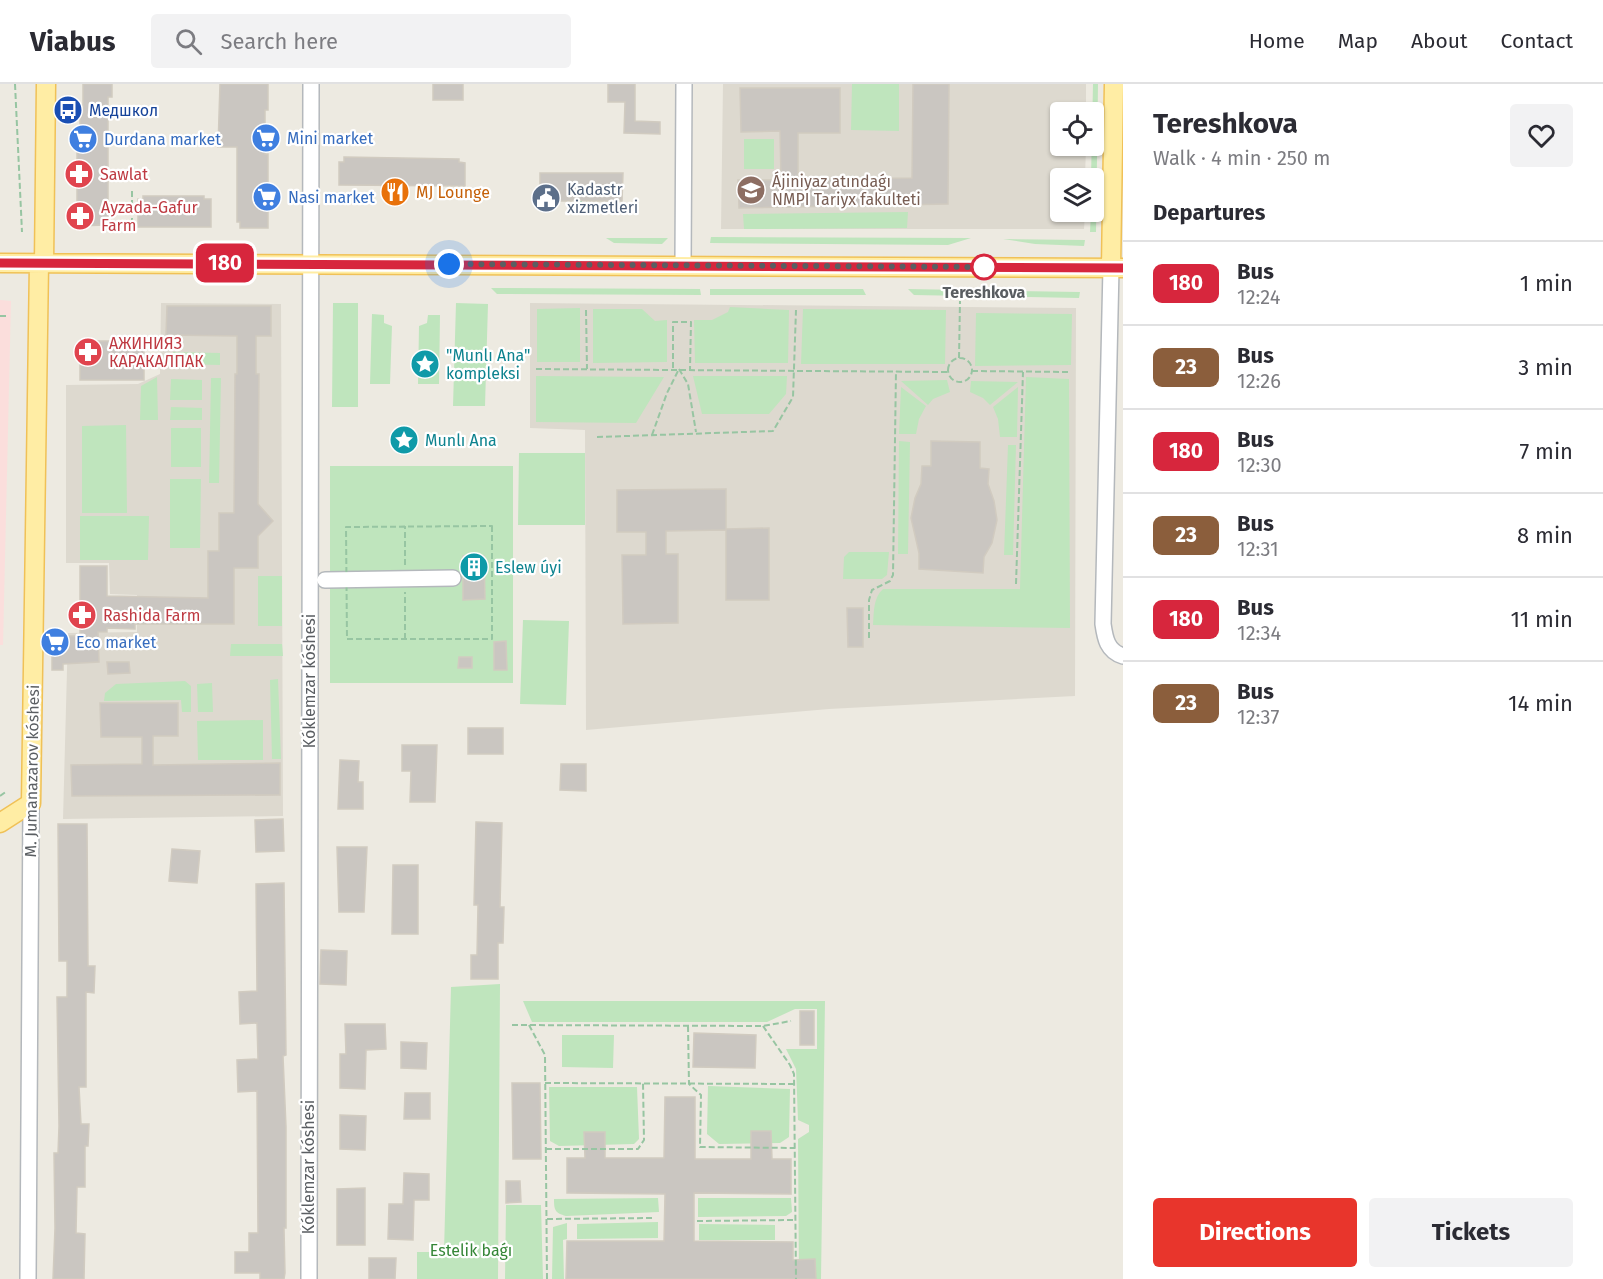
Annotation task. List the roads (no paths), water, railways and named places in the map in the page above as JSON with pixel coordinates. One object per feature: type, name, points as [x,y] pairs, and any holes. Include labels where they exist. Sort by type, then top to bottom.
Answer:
[{"type":"main road","name":"M. Jumanazarov kóshesi","points":[[31,803],[46,84]]},
{"type":"main road","points":[[0,263],[1117,268],[1114,84]]},
{"type":"main road","points":[[0,823],[31,803]]},
{"type":"street","name":"Kóklemzar kóshesi","points":[[309,1279],[311,84]]},
{"type":"street","points":[[683,265],[684,84]]},
{"type":"street","points":[[1117,268],[1103,624],[1105,639],[1111,649],[1123,656]]},
{"type":"street","points":[[325,580],[453,578]]},
{"type":"street","name":"M. Jumanazarov kóshesi","points":[[28,1279],[31,803]]},
{"type":"place","name":"Медшкол","points":[[68,110]]},
{"type":"place","name":"Mini market","points":[[266,138]]},
{"type":"place","name":"Durdana market","points":[[83,139]]},
{"type":"place","name":"Sawlat","points":[[79,174]]},
{"type":"place","name":"Ájiniyaz atındaǵı NMPI Tariyx fakulteti","points":[[751,190]]},
{"type":"place","name":"MJ Lounge","points":[[395,192]]},
{"type":"place","name":"Nasi market","points":[[267,197]]},
{"type":"place","name":"Kadastr xizmetleri","points":[[546,198]]},
{"type":"place","name":"Ayzada-Gafur Farm","points":[[80,216]]},
{"type":"place","name":"Tereshkova","points":[[984,267]]},
{"type":"place","name":"АЖИНИЯЗ КАРАКАЛПАК","points":[[88,352]]},
{"type":"place","name":"\"Munlı Ana\" kompleksi","points":[[425,364]]},
{"type":"place","name":"Munlı Ana","points":[[404,440]]},
{"type":"place","name":"Eslew úyi","points":[[474,567]]},
{"type":"place","name":"Rashida Farm","points":[[82,615]]},
{"type":"place","name":"Eco market","points":[[55,642]]},
{"type":"park label","name":"Estelik baǵı","points":[[471,1250]]}]
